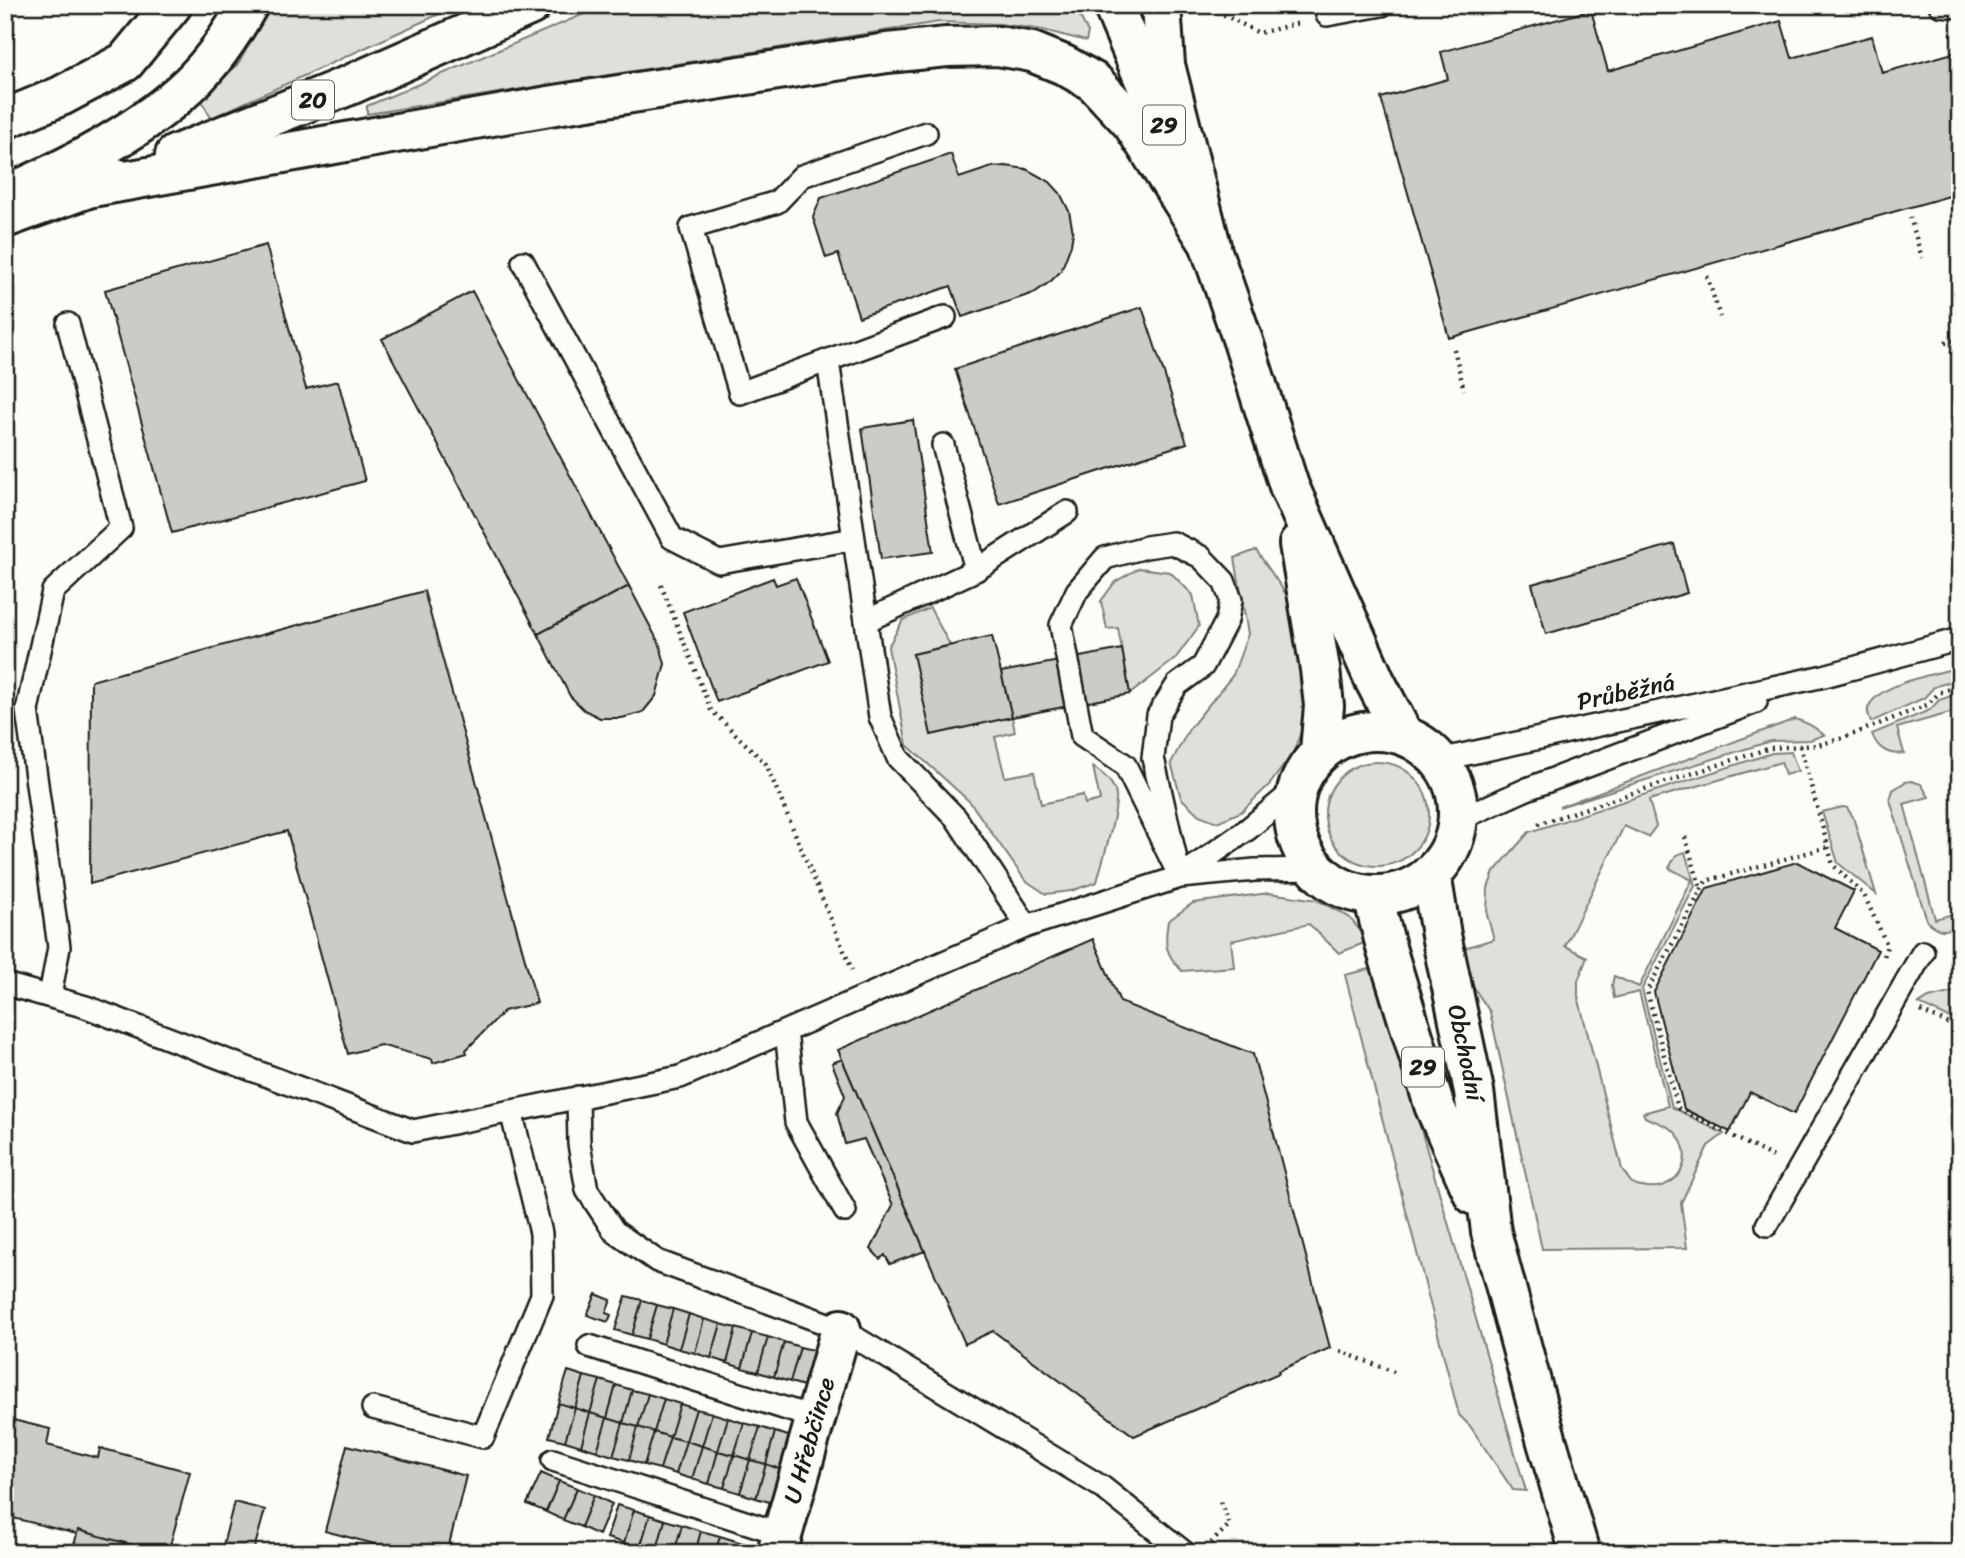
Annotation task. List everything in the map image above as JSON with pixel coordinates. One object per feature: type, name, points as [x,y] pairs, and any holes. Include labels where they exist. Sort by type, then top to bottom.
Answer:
[{"type":"main road","points":[[5,119],[61,96],[125,62],[172,5]]},
{"type":"main road","points":[[5,196],[68,167],[168,103],[216,56],[248,5]]},
{"type":"main road","name":"20","points":[[5,218],[197,147],[352,84],[531,5]]},
{"type":"main road","name":"29","points":[[1112,5],[1164,125],[1211,246],[1289,486],[1375,681],[1403,735]]},
{"type":"main road","points":[[1161,5],[1166,65],[1211,246]]},
{"type":"main road","points":[[92,187],[549,106],[846,59],[947,47],[998,46],[1032,52],[1064,65],[1094,82],[1132,122],[1211,246]]},
{"type":"main road","name":"29","points":[[1289,486],[1320,669],[1324,706],[1320,751]]},
{"type":"main road","points":[[1381,731],[1403,735],[1423,745],[1439,760],[1451,778],[1457,799],[1458,820],[1454,840],[1444,859],[1431,874],[1414,886],[1395,893],[1352,893],[1332,883],[1315,869],[1301,851],[1293,810],[1297,788],[1306,768],[1320,751],[1339,739],[1360,732],[1381,731]]},
{"type":"main road","name":"Obchodní","points":[[1431,874],[1474,1091],[1490,1232]]},
{"type":"main road","name":"Obchodní","points":[[1373,895],[1387,951],[1434,1105],[1490,1232],[1580,1553]]},
{"type":"main road","name":"U Hřebčince","points":[[779,1543],[841,1329]]},
{"type":"lane","points":[[1327,15],[1381,5]]},
{"type":"lane","points":[[1940,5],[1960,7]]},
{"type":"lane","points":[[926,133],[802,176],[777,202],[691,228],[740,393],[945,317]]},
{"type":"lane","points":[[523,261],[672,538],[719,562],[854,540]]},
{"type":"lane","points":[[50,996],[59,947],[27,710],[53,591],[121,528],[68,324]]},
{"type":"lane","points":[[828,361],[880,716],[898,758],[956,818],[1027,926]]},
{"type":"lane","points":[[943,445],[976,570]]},
{"type":"lane","points":[[866,621],[976,570],[1067,512]]},
{"type":"lane","points":[[1172,543],[1201,557],[1224,581],[1231,600],[1227,620],[1203,666],[1177,685],[1158,715],[1153,758],[1180,877],[1125,765],[1082,736],[1061,625],[1077,591],[1105,558],[1172,543]]},
{"type":"lane","name":"Průběžná","points":[[1439,760],[1824,676],[1960,639]]},
{"type":"lane","name":"Průběžná","points":[[1458,820],[1527,789],[1824,676]]},
{"type":"lane","points":[[1180,877],[1248,830],[1297,788]]},
{"type":"lane","points":[[5,984],[86,1007],[414,1131],[680,1077],[1027,926],[1180,877],[1255,870],[1315,869]]},
{"type":"lane","points":[[1767,1225],[1923,952]]},
{"type":"lane","points":[[786,1031],[796,1122],[845,1211]]},
{"type":"lane","points":[[578,1097],[579,1144],[587,1190],[614,1231],[657,1261],[841,1329],[1102,1487],[1185,1553]]},
{"type":"lane","points":[[373,1408],[482,1437],[542,1295],[541,1233],[511,1111]]},
{"type":"lane","points":[[589,1346],[815,1418]]},
{"type":"lane","points":[[553,1460],[779,1543]]},
{"type":"path","points":[[1205,5],[1259,33],[1327,15]]},
{"type":"path","points":[[1910,217],[1922,258]]},
{"type":"path","points":[[1707,276],[1720,317]]},
{"type":"path","points":[[1945,343],[1960,339]]},
{"type":"path","points":[[1454,349],[1464,390]]},
{"type":"path","points":[[661,585],[710,710],[766,764],[853,974]]},
{"type":"path","points":[[1538,824],[1770,748],[1818,746],[1843,738],[1927,705],[1938,693],[1960,685]]},
{"type":"path","points":[[1800,747],[1833,865],[1864,895],[1887,946],[1882,966],[1872,983],[1920,1011],[1960,1029]]},
{"type":"path","points":[[1685,837],[1702,890]]},
{"type":"path","points":[[1799,1170],[1678,1108],[1647,991],[1706,881],[1828,846]]},
{"type":"path","points":[[1340,1351],[1394,1372]]},
{"type":"path","points":[[1210,1543],[1230,1524],[1220,1502]]},
{"type":"shaded area","points":[[273,5],[459,5],[211,118],[201,100],[237,65]]},
{"type":"shaded area","points":[[605,5],[1074,5],[1088,32],[1086,41],[1043,30],[1000,24],[939,22],[367,114],[367,106]]},
{"type":"shaded area","points":[[1256,550],[1288,597],[1303,667],[1306,719],[1293,753],[1270,784],[1241,812],[1217,822],[1199,815],[1181,798],[1171,763],[1189,729],[1233,675],[1248,634],[1235,558]]},
{"type":"shaded area","points":[[1139,568],[1170,572],[1193,595],[1199,626],[1175,659],[1130,694],[1118,628],[1107,629],[1101,601],[1115,582]]},
{"type":"shaded area","points":[[930,608],[950,645],[913,654],[1012,717],[1015,732],[995,737],[1005,777],[1034,772],[1041,804],[1083,795],[1085,804],[1100,800],[1093,767],[1111,784],[1115,791],[1115,808],[1097,882],[1071,891],[1046,894],[1025,880],[970,802],[907,745],[888,647],[903,620]]},
{"type":"shaded area","points":[[1960,667],[1960,678],[1934,687],[1924,698],[1871,722],[1868,708],[1875,698],[1885,691],[1910,680]]},
{"type":"shaded area","points":[[1960,693],[1960,710],[1897,728],[1904,753],[1888,752],[1874,739],[1872,734],[1930,710],[1939,700]]},
{"type":"shaded area","points":[[1795,719],[1811,725],[1824,735],[1810,740],[1771,741],[1559,807]]},
{"type":"shaded area","points":[[1791,752],[1798,771],[1785,775],[1781,762],[1649,800],[1656,826],[1648,837],[1624,826],[1565,946],[1587,957],[1578,981],[1578,996],[1622,1169],[1633,1183],[1653,1187],[1663,1185],[1679,1174],[1685,1156],[1683,1146],[1672,1130],[1645,1117],[1643,1113],[1668,1106],[1639,992],[1614,998],[1612,985],[1614,976],[1639,987],[1692,880],[1669,868],[1676,855],[1685,852],[1695,886],[1642,989],[1672,1107],[1724,1134],[1708,1146],[1681,1203],[1687,1248],[1542,1249],[1490,1012],[1474,988],[1461,949],[1494,939],[1487,915],[1488,888],[1494,872],[1529,832],[1772,753]]},
{"type":"shaded area","points":[[1377,762],[1397,766],[1414,777],[1425,794],[1429,814],[1425,834],[1414,851],[1397,862],[1377,866],[1357,862],[1340,851],[1329,834],[1325,814],[1329,794],[1340,777],[1357,766]]},
{"type":"shaded area","points":[[1911,781],[1921,784],[1929,797],[1904,804],[1935,919],[1960,912],[1960,924],[1951,929],[1939,929],[1927,921],[1890,800],[1893,790]]},
{"type":"shaded area","points":[[1847,808],[1853,817],[1876,894],[1838,863],[1822,812]]},
{"type":"shaded area","points":[[1269,893],[1317,900],[1349,917],[1369,941],[1339,953],[1309,924],[1231,941],[1234,967],[1182,971],[1172,959],[1166,943],[1168,921],[1193,903]]},
{"type":"shaded area","points":[[1374,968],[1526,1491],[1513,1490],[1470,1426],[1459,1415],[1345,975]]},
{"type":"shaded area","points":[[1957,991],[1960,993],[1960,1023],[1919,1004],[1929,998]]},
{"type":"building","points":[[1591,10],[1608,71],[1781,21],[1792,58],[1872,36],[1882,73],[1960,51],[1960,193],[1449,338],[1381,98],[1448,79],[1441,52]]},
{"type":"building","points":[[951,154],[959,178],[992,167],[1006,166],[1026,169],[1050,182],[1060,193],[1069,211],[1073,232],[1061,271],[1034,293],[962,317],[951,286],[859,317],[838,254],[826,258],[813,217],[821,198]]},
{"type":"building","points":[[266,245],[306,389],[338,381],[365,481],[172,533],[105,290]]},
{"type":"building","points":[[472,291],[629,586],[538,634],[382,339]]},
{"type":"building","points":[[1142,307],[1187,443],[999,504],[955,369]]},
{"type":"building","points":[[913,420],[933,552],[881,559],[862,428]]},
{"type":"building","points":[[1674,544],[1687,593],[1546,634],[1532,584]]},
{"type":"building","points":[[773,578],[776,585],[796,578],[828,661],[717,702],[683,612]]},
{"type":"building","points":[[629,586],[660,645],[665,664],[656,696],[643,712],[622,718],[600,718],[584,710],[570,696],[538,634]]},
{"type":"building","points":[[424,591],[537,1003],[504,1011],[466,1050],[467,1053],[433,1063],[432,1059],[380,1045],[348,1054],[287,831],[90,884],[91,681]]},
{"type":"building","points":[[992,636],[1012,717],[931,735],[913,654]]},
{"type":"building","points":[[1122,649],[1130,694],[1012,717],[1001,672]]},
{"type":"building","points":[[1797,862],[1854,891],[1835,928],[1878,950],[1794,1114],[1750,1092],[1730,1132],[1684,1109],[1654,992],[1707,888]]},
{"type":"building","points":[[1093,939],[1120,1002],[1253,1054],[1330,1348],[1134,1436],[993,1331],[965,1344],[838,1050]]},
{"type":"building","points":[[842,1059],[925,1251],[890,1264],[885,1255],[880,1259],[871,1249],[893,1205],[864,1139],[845,1144],[837,1113],[845,1096],[832,1063]]},
{"type":"building","points":[[596,1294],[611,1300],[606,1313],[611,1315],[608,1322],[587,1315]]},
{"type":"building","points":[[626,1296],[642,1300],[632,1335],[615,1330]]},
{"type":"building","points":[[642,1300],[657,1305],[647,1339],[632,1335]]},
{"type":"building","points":[[657,1305],[673,1309],[663,1344],[647,1339]]},
{"type":"building","points":[[673,1309],[689,1314],[679,1349],[663,1344]]},
{"type":"building","points":[[689,1314],[704,1319],[695,1353],[679,1349]]},
{"type":"building","points":[[704,1319],[721,1324],[711,1358],[695,1353]]},
{"type":"building","points":[[721,1324],[736,1328],[727,1363],[711,1358]]},
{"type":"building","points":[[736,1328],[752,1333],[742,1368],[727,1363]]},
{"type":"building","points":[[752,1333],[768,1337],[758,1372],[742,1368]]},
{"type":"building","points":[[768,1337],[784,1342],[774,1377],[758,1372]]},
{"type":"building","points":[[784,1342],[800,1347],[790,1382],[774,1377]]},
{"type":"building","points":[[800,1347],[817,1351],[807,1387],[790,1382]]},
{"type":"building","points":[[568,1371],[584,1376],[575,1408],[558,1403]]},
{"type":"building","points":[[584,1376],[600,1380],[590,1413],[575,1408]]},
{"type":"building","points":[[600,1380],[616,1385],[607,1418],[590,1413]]},
{"type":"building","points":[[616,1385],[632,1390],[623,1423],[607,1418]]},
{"type":"building","points":[[632,1390],[648,1394],[638,1427],[623,1423]]},
{"type":"building","points":[[648,1394],[664,1399],[654,1432],[638,1427]]},
{"type":"building","points":[[664,1399],[680,1404],[670,1437],[654,1432]]},
{"type":"building","points":[[558,1403],[575,1408],[565,1441],[549,1437]]},
{"type":"building","points":[[680,1404],[696,1409],[686,1441],[670,1437]]},
{"type":"building","points":[[575,1408],[590,1413],[581,1446],[565,1441]]},
{"type":"building","points":[[696,1409],[712,1413],[702,1446],[686,1441]]},
{"type":"building","points":[[590,1413],[607,1418],[597,1451],[581,1446]]},
{"type":"building","points":[[712,1413],[728,1418],[718,1451],[702,1446]]},
{"type":"building","points":[[5,1418],[50,1429],[47,1445],[98,1458],[100,1448],[190,1472],[168,1553],[148,1552],[135,1549],[136,1546],[78,1530],[77,1534],[5,1516]]},
{"type":"building","points":[[607,1418],[623,1423],[613,1456],[597,1451]]},
{"type":"building","points":[[728,1418],[744,1423],[734,1455],[718,1451]]},
{"type":"building","points":[[623,1423],[638,1427],[629,1460],[613,1456]]},
{"type":"building","points":[[744,1423],[760,1427],[750,1460],[734,1455]]},
{"type":"building","points":[[638,1427],[654,1432],[644,1465],[629,1460]]},
{"type":"building","points":[[760,1427],[775,1432],[766,1464],[750,1460]]},
{"type":"building","points":[[654,1432],[670,1437],[660,1469],[644,1465]]},
{"type":"building","points":[[775,1432],[792,1437],[782,1470],[766,1464]]},
{"type":"building","points":[[670,1437],[686,1441],[676,1474],[660,1469]]},
{"type":"building","points":[[686,1441],[702,1446],[692,1479],[676,1474]]},
{"type":"building","points":[[347,1445],[466,1476],[447,1553],[409,1553],[325,1531]]},
{"type":"building","points":[[702,1446],[718,1451],[709,1484],[692,1479]]},
{"type":"building","points":[[718,1451],[734,1455],[724,1488],[709,1484]]},
{"type":"building","points":[[734,1455],[750,1460],[740,1493],[724,1488]]},
{"type":"building","points":[[750,1460],[766,1464],[756,1498],[740,1493]]},
{"type":"building","points":[[766,1464],[782,1470],[773,1503],[756,1498]]},
{"type":"building","points":[[541,1473],[559,1481],[546,1512],[527,1504]]},
{"type":"building","points":[[559,1481],[577,1488],[563,1520],[546,1512]]},
{"type":"building","points":[[577,1488],[594,1495],[581,1527],[563,1520]]},
{"type":"building","points":[[594,1495],[612,1504],[599,1535],[581,1527]]},
{"type":"building","points":[[234,1502],[265,1510],[253,1553],[221,1553]]},
{"type":"building","points":[[617,1505],[634,1510],[624,1543],[607,1538]]},
{"type":"building","points":[[634,1510],[650,1515],[640,1548],[624,1543]]},
{"type":"building","points":[[650,1515],[665,1520],[656,1553],[640,1548]]},
{"type":"building","points":[[665,1520],[682,1525],[674,1553],[656,1553]]},
{"type":"building","points":[[682,1525],[701,1531],[695,1553],[674,1553]]},
{"type":"building","points":[[78,1530],[136,1546],[134,1553],[72,1553]]},
{"type":"building","points":[[701,1531],[720,1536],[715,1553],[695,1553]]},
{"type":"building","points":[[720,1536],[739,1542],[736,1553],[715,1553]]},
{"type":"building","points":[[739,1542],[759,1548],[757,1553],[736,1553]]}]
